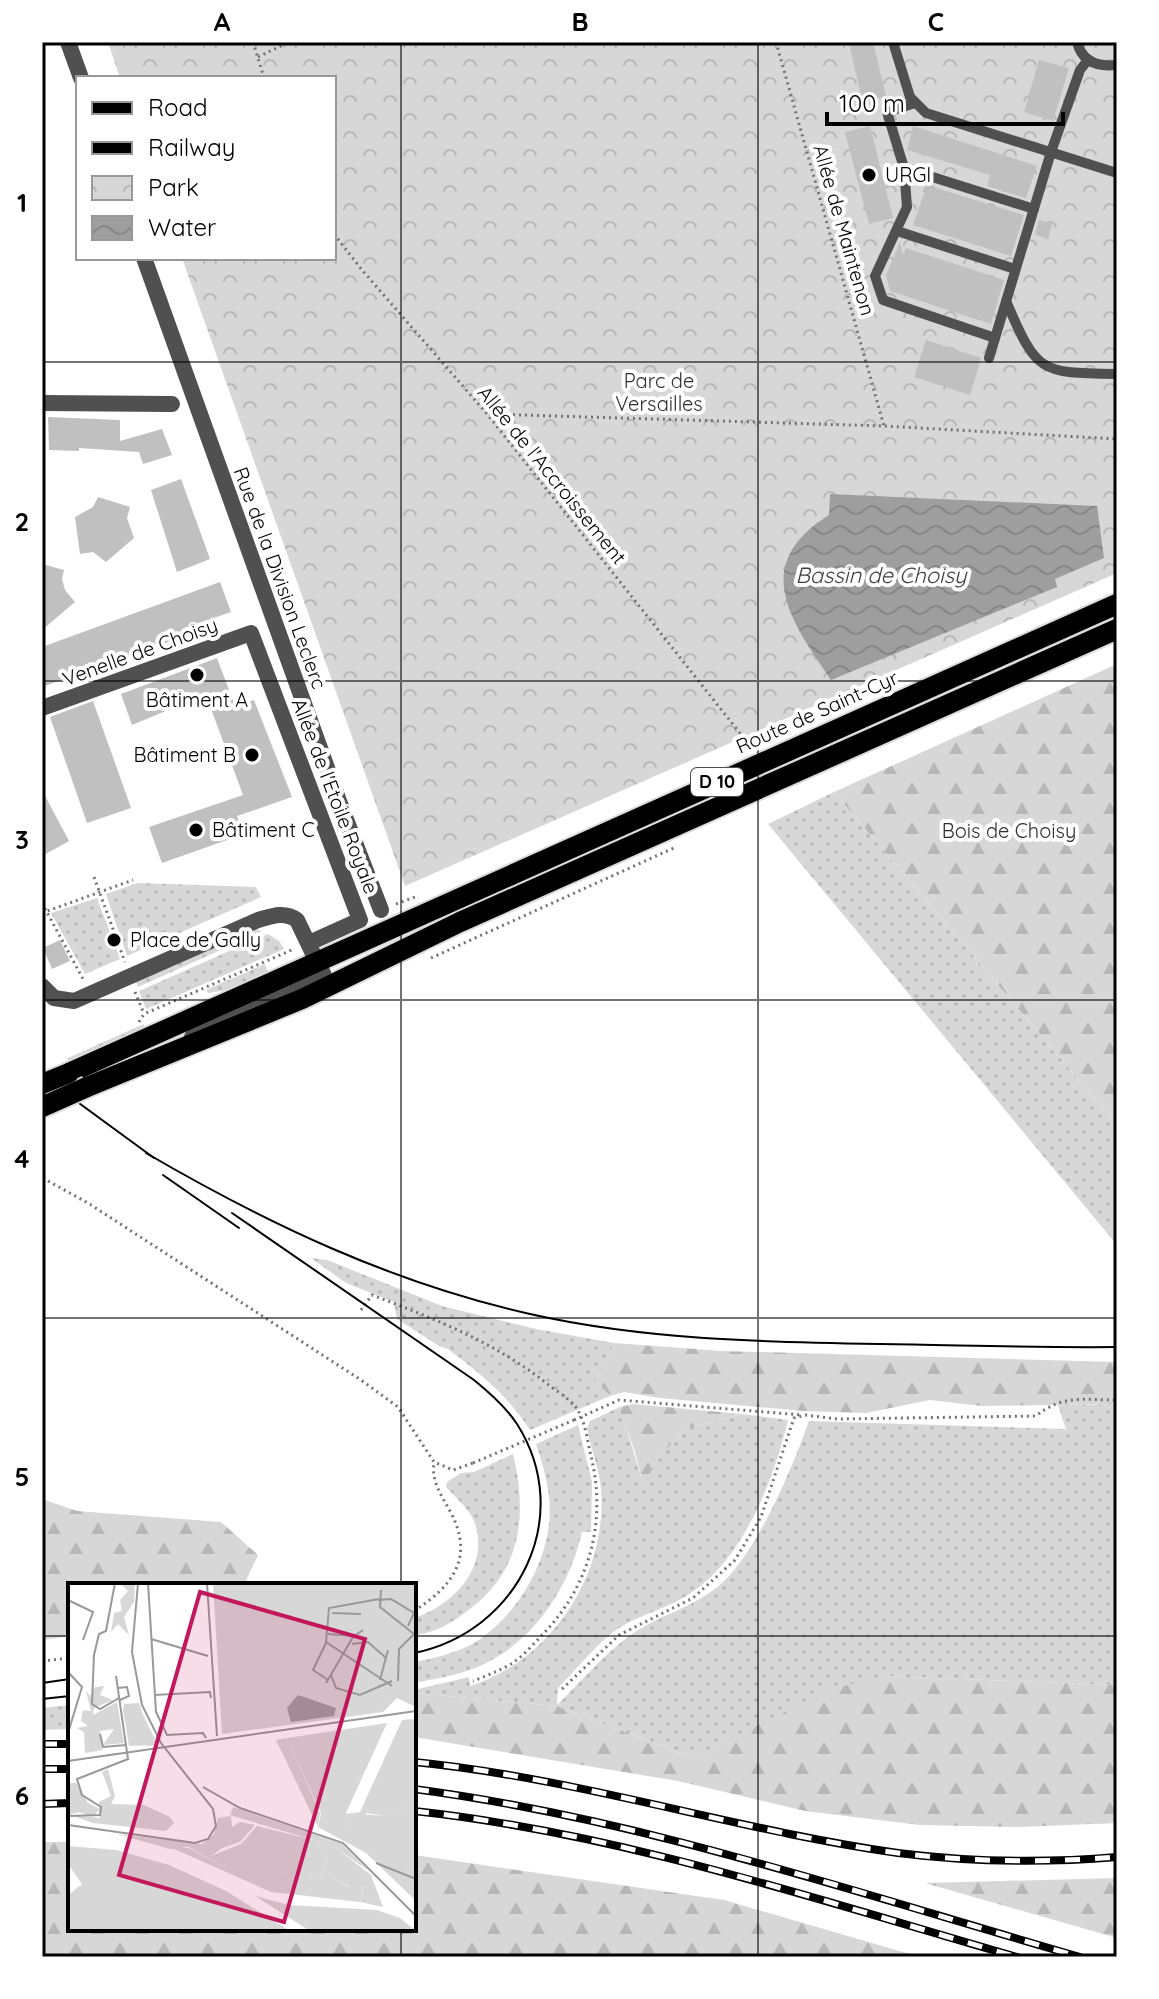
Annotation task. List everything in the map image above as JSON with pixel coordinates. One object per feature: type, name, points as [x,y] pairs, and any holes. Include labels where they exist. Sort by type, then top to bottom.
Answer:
[{"type":"main road","name":"Route de Saint-Cyr","points":[[320,966],[1117,604]]},
{"type":"main road","name":"D 10","points":[[42,1084],[320,966],[460,922],[1117,629]]},
{"type":"main road","name":"D 10","points":[[42,1107],[166,1053],[320,966]]},
{"type":"street","points":[[68,42],[80,76]]},
{"type":"street","name":"Rue de la Division Leclerc","points":[[145,260],[381,910]]},
{"type":"street","points":[[42,403],[172,404]]},
{"type":"street","name":"Allée de l'Etoile Royale","points":[[251,633],[360,920],[320,966]]},
{"type":"street","name":"Venelle de Choisy","points":[[42,708],[251,633]]},
{"type":"street","points":[[42,986],[54,998],[74,1001],[258,920],[277,915],[289,915],[297,920],[320,966]]},
{"type":"lane","points":[[893,42],[904,84],[915,103],[926,113],[1117,173]]},
{"type":"lane","points":[[1077,42],[1088,60],[1098,65],[1117,65]]},
{"type":"lane","points":[[989,358],[1051,152],[1080,70],[1088,60]]},
{"type":"lane","points":[[915,103],[887,112],[904,168],[907,207],[875,276],[883,300],[995,338]]},
{"type":"lane","points":[[904,168],[1034,209]]},
{"type":"lane","points":[[897,231],[1015,269]]},
{"type":"lane","points":[[1006,301],[1023,340],[1034,357],[1044,365],[1064,374],[1117,374]]},
{"type":"path","points":[[253,42],[263,76]]},
{"type":"path","points":[[258,57],[289,42]]},
{"type":"path","name":"Allée de Maintenon","points":[[776,42],[884,426]]},
{"type":"path","name":"Allée de l'Accroissement","points":[[336,237],[487,414],[743,737]]},
{"type":"path","points":[[487,414],[884,426],[1117,439]]},
{"type":"path","points":[[94,877],[127,969]]},
{"type":"path","points":[[44,912],[133,880]]},
{"type":"path","points":[[42,903],[44,912],[83,979]]},
{"type":"path","points":[[139,1023],[144,1014],[288,951]]},
{"type":"path","points":[[137,997],[144,1014]]},
{"type":"path","points":[[42,1181],[48,1181],[88,1203],[361,1380],[398,1407],[434,1462],[453,1470],[619,1400],[837,1419],[1036,1416],[1061,1401],[1117,1400]]},
{"type":"path","points":[[361,1310],[372,1295],[434,1318],[500,1350],[574,1405],[581,1416],[598,1496],[597,1525],[579,1587],[565,1609],[524,1654],[513,1663],[473,1681]]},
{"type":"path","points":[[562,1689],[619,1635],[693,1598],[735,1560],[761,1517],[794,1418],[806,1415]]},
{"type":"path","points":[[416,1610],[439,1595],[448,1584],[461,1547],[457,1527],[432,1475],[434,1462]]},
{"type":"path","points":[[42,1661],[68,1658]]},
{"type":"green space","name":"Parc de Versailles","points":[[108,42],[1117,42],[1117,573],[405,886],[183,260],[336,260],[336,76],[119,76]]},
{"type":"green space","name":"Bois de Choisy","points":[[1117,664],[1117,1125],[834,792]]},
{"type":"green space","points":[[834,792],[1117,1125],[1117,1245],[768,824]]},
{"type":"green space","points":[[138,883],[256,887],[261,897],[127,956],[106,894]]},
{"type":"green space","points":[[97,898],[120,959],[85,974],[51,913]]},
{"type":"green space","points":[[255,928],[261,932],[138,987],[136,982]]},
{"type":"green space","points":[[268,934],[279,941],[284,949],[146,1009],[139,991]]},
{"type":"green space","points":[[265,964],[268,973],[234,989],[208,993],[206,990]]},
{"type":"green space","points":[[144,1024],[144,1029],[69,1062],[68,1058]]},
{"type":"green space","points":[[311,1258],[327,1260],[442,1306],[536,1329],[614,1343],[602,1375],[590,1374],[610,1396],[530,1430],[503,1396],[471,1367],[448,1349],[397,1319],[394,1302],[346,1283]]},
{"type":"green space","points":[[614,1343],[722,1351],[1117,1362],[1117,1404],[982,1406],[930,1400],[866,1413],[804,1411],[624,1392],[610,1396],[589,1373],[602,1375]]},
{"type":"green space","points":[[633,1404],[742,1414],[685,1429],[662,1454],[643,1484],[619,1407]]},
{"type":"green space","points":[[1117,1404],[1117,1685],[883,1676],[755,1728],[693,1758],[557,1706],[416,1693],[416,1690],[469,1677],[470,1686],[499,1674],[526,1657],[549,1635],[568,1610],[584,1582],[595,1552],[601,1521],[600,1481],[587,1428],[590,1421],[620,1407],[643,1483],[662,1454],[685,1429],[742,1414],[788,1420],[765,1491],[754,1516],[727,1560],[691,1593],[612,1633],[558,1688],[557,1705],[618,1644],[642,1628],[697,1601],[735,1569],[767,1518],[809,1421],[1066,1429],[1058,1405]]},
{"type":"green space","points":[[578,1425],[592,1482],[591,1532],[582,1532],[568,1574],[545,1613],[514,1645],[475,1668],[416,1683],[416,1662],[450,1653],[483,1637],[511,1610],[534,1575],[542,1556],[550,1517],[547,1484],[536,1444]]},
{"type":"green space","points":[[513,1454],[520,1502],[515,1546],[507,1566],[479,1601],[438,1629],[416,1635],[416,1617],[443,1604],[465,1582],[473,1568],[478,1538],[474,1521],[446,1487],[447,1482],[461,1473],[474,1472]]},
{"type":"green space","points":[[42,1499],[77,1511],[221,1522],[258,1555],[245,1583],[68,1583],[68,1636],[42,1640]]},
{"type":"green space","points":[[883,1676],[1117,1685],[1117,1823],[1020,1827],[920,1825],[805,1811],[678,1781],[416,1737],[416,1693],[557,1706],[693,1758],[829,1690]]},
{"type":"green space","points":[[68,1705],[68,1729],[42,1730],[42,1708]]},
{"type":"green space","points":[[42,1842],[68,1842],[68,1931],[416,1931],[416,1855],[724,1900],[920,1957],[42,1957]]},
{"type":"green space","points":[[1117,1878],[1117,1938],[925,1883]]},
{"type":"water","name":"Bassin de Choisy","points":[[830,494],[1097,506],[1104,558],[1055,579],[1057,587],[831,680],[792,615],[785,594],[784,574],[790,554],[804,534],[829,515]]},
{"type":"building","points":[[873,42],[886,96],[863,103],[849,44]]},
{"type":"building","points":[[1039,60],[1069,68],[1053,121],[1024,112]]},
{"type":"building","name":"URGI","points":[[870,126],[893,218],[869,224],[845,132]]},
{"type":"building","points":[[913,126],[1037,166],[1026,198],[987,186],[990,175],[907,150]]},
{"type":"building","points":[[927,185],[1024,215],[1011,256],[913,225]]},
{"type":"building","points":[[1039,220],[1052,224],[1048,240],[1035,234]]},
{"type":"building","points":[[900,242],[903,255],[906,248],[1004,280],[991,324],[890,291],[886,275]]},
{"type":"building","points":[[926,340],[981,358],[970,395],[914,377]]},
{"type":"building","points":[[48,417],[120,420],[120,441],[162,429],[172,455],[143,464],[139,452],[79,448],[79,451],[49,450]]},
{"type":"building","points":[[181,479],[210,559],[177,572],[151,490]]},
{"type":"building","points":[[98,497],[130,507],[127,518],[134,538],[106,562],[93,552],[80,554],[75,517],[93,507]]},
{"type":"building","points":[[42,564],[64,570],[62,579],[65,590],[75,602],[42,630]]},
{"type":"building","points":[[220,582],[231,612],[185,628],[188,635],[42,687],[42,647]]},
{"type":"building","points":[[217,658],[235,706],[254,700],[292,797],[237,816],[244,834],[162,863],[149,827],[243,795],[207,698],[132,725],[121,694]]},
{"type":"building","points":[[93,701],[131,808],[87,823],[50,717]]},
{"type":"building","points":[[42,790],[69,841],[42,856]]},
{"type":"building","points":[[60,940],[70,961],[52,969],[43,948]]},
{"type":"tram line","points":[[42,1076],[154,1158]]},
{"type":"tram line","points":[[146,1153],[238,1204],[380,1268],[479,1301],[573,1323],[660,1334],[748,1340],[1117,1347]]},
{"type":"tram line","points":[[163,1175],[239,1228]]},
{"type":"tram line","points":[[232,1213],[474,1380],[513,1418],[534,1460],[540,1496],[538,1532],[527,1566],[508,1596],[482,1621],[451,1641],[416,1652]]},
{"type":"tram line","points":[[42,1683],[68,1679]]},
{"type":"tram line","points":[[42,1699],[68,1696]]},
{"type":"railway","points":[[42,1744],[68,1744]]},
{"type":"railway","points":[[416,1762],[536,1780],[898,1853],[1008,1861],[1117,1857]]},
{"type":"railway","points":[[42,1769],[68,1769]]},
{"type":"railway","points":[[416,1789],[499,1802],[667,1839],[1080,1957]]},
{"type":"railway","points":[[42,1804],[68,1803]]},
{"type":"railway","points":[[416,1811],[491,1821],[643,1852],[1017,1957]]},
{"type":"place","name":"URGI","points":[[869,175]]},
{"type":"place","name":"Bâtiment A","points":[[197,675]]},
{"type":"place","name":"Bâtiment B","points":[[252,755]]},
{"type":"place","name":"Bâtiment C","points":[[196,830]]},
{"type":"place","name":"Place de Gally","points":[[114,940]]}]
